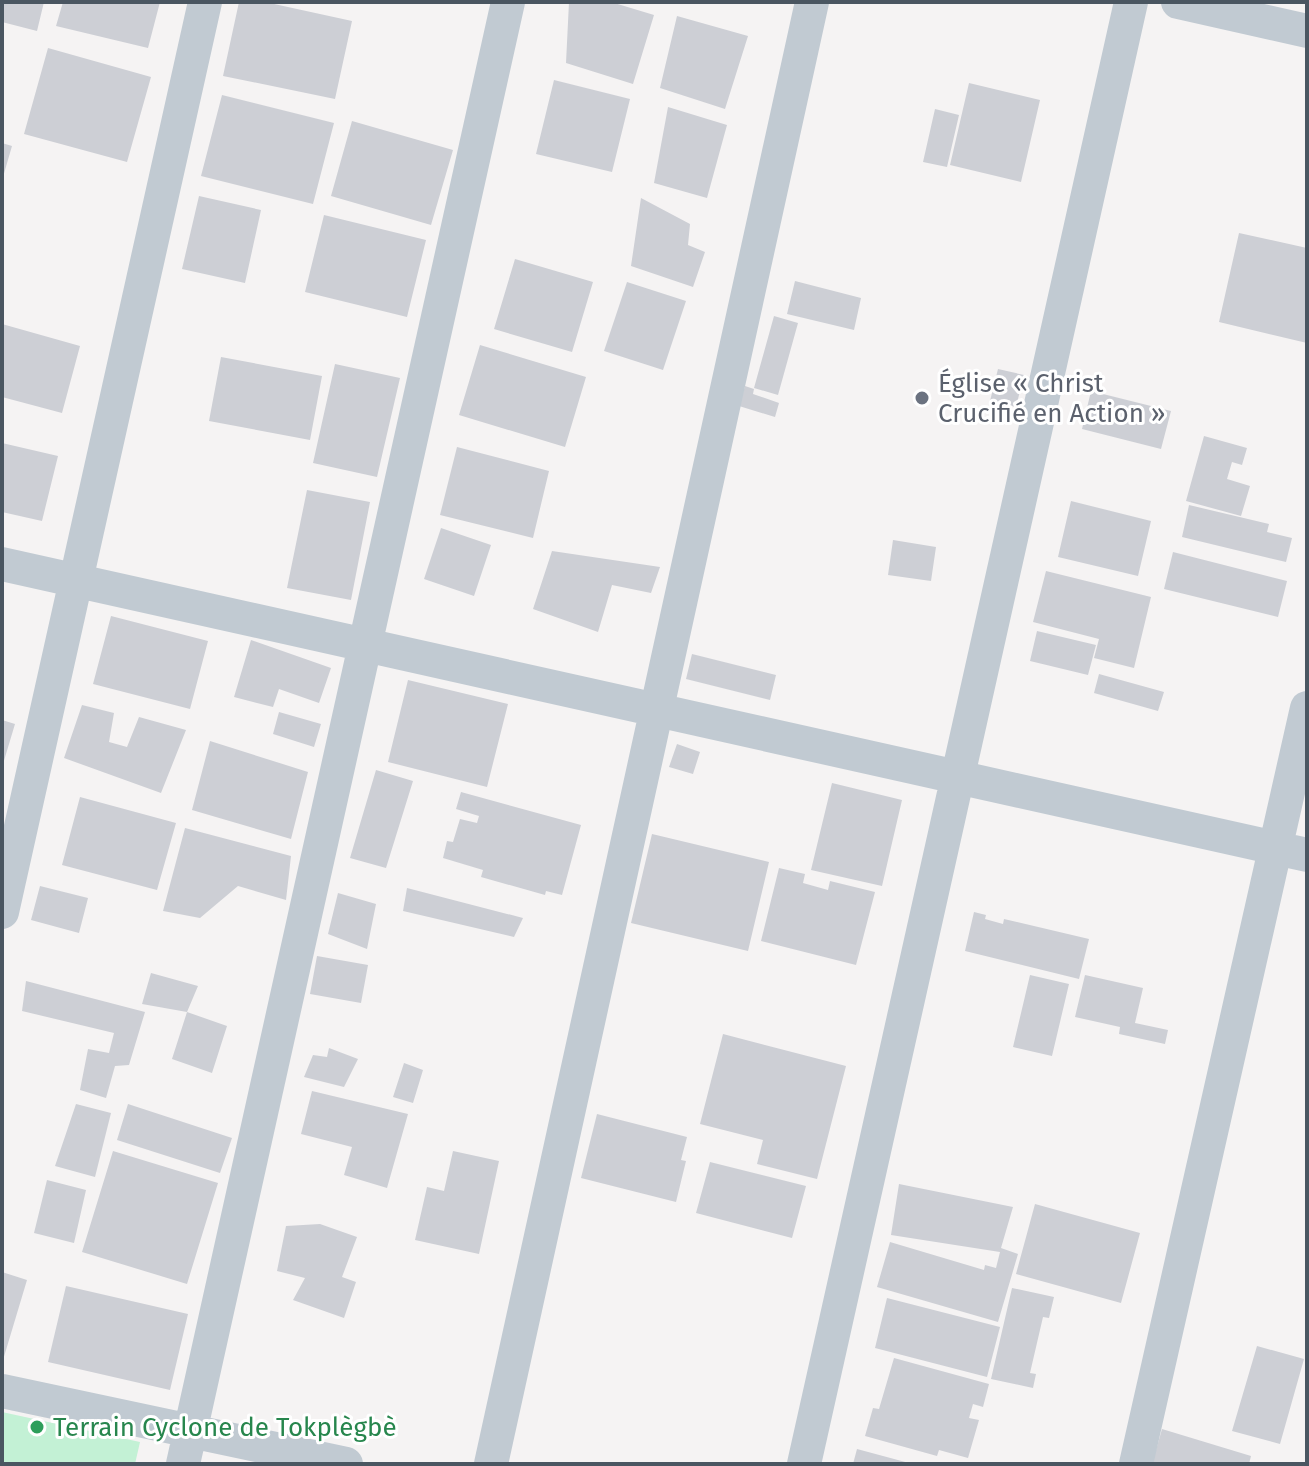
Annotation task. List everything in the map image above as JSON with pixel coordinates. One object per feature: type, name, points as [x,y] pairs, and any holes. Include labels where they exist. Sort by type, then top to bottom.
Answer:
[{"type":"street","points":[[2,912],[205,2]]},
{"type":"street","points":[[183,1464],[508,2]]},
{"type":"street","points":[[491,1464],[812,2]]},
{"type":"street","points":[[804,1464],[1131,2]]},
{"type":"street","points":[[1178,2],[1307,31]]},
{"type":"street","points":[[2,564],[1291,852]]},
{"type":"street","points":[[1136,1464],[1291,852],[1307,708]]},
{"type":"street","points":[[2,1391],[346,1464]]},
{"type":"green space","name":"Terrain Cyclone de Tokplègbè","points":[[2,1412],[140,1442],[135,1464],[2,1464]]},
{"type":"building","points":[[2,2],[44,2],[37,31],[2,22]]},
{"type":"building","points":[[63,2],[160,2],[148,48],[56,26]]},
{"type":"building","points":[[239,2],[265,2],[352,21],[335,99],[223,76]]},
{"type":"building","points":[[569,2],[611,2],[654,15],[633,84],[566,63]]},
{"type":"building","points":[[677,16],[748,36],[725,109],[660,88]]},
{"type":"building","points":[[48,48],[151,77],[127,162],[24,134]]},
{"type":"building","points":[[554,80],[630,99],[612,172],[536,154]]},
{"type":"building","points":[[969,83],[1040,100],[1021,182],[950,165]]},
{"type":"building","points":[[222,95],[334,123],[313,204],[201,176]]},
{"type":"building","points":[[668,107],[727,125],[707,198],[654,183]]},
{"type":"building","points":[[935,109],[959,115],[947,167],[923,162]]},
{"type":"building","points":[[352,121],[453,150],[431,225],[331,196]]},
{"type":"building","points":[[2,143],[12,146],[3,177],[2,177]]},
{"type":"building","points":[[199,196],[261,210],[245,283],[182,269]]},
{"type":"building","points":[[641,198],[690,224],[688,245],[705,252],[693,287],[631,266]]},
{"type":"building","points":[[324,215],[426,240],[407,317],[305,292]]},
{"type":"building","points":[[1239,233],[1307,248],[1307,343],[1219,322]]},
{"type":"building","points":[[515,259],[593,282],[572,352],[494,329]]},
{"type":"building","points":[[795,281],[861,298],[854,330],[787,314]]},
{"type":"building","points":[[627,282],[686,301],[663,370],[604,351]]},
{"type":"building","points":[[774,316],[798,323],[778,395],[754,388]]},
{"type":"building","points":[[2,324],[80,346],[62,413],[2,397]]},
{"type":"building","points":[[480,345],[586,377],[565,447],[459,415]]},
{"type":"building","points":[[221,357],[322,376],[310,440],[209,421]]},
{"type":"building","points":[[335,364],[400,378],[377,477],[313,463]]},
{"type":"building","points":[[998,369],[1024,375],[1016,407],[990,401]]},
{"type":"building","points":[[745,386],[754,389],[753,394],[779,403],[775,417],[739,406]]},
{"type":"building","points":[[1091,391],[1171,411],[1161,449],[1082,429]]},
{"type":"building","points":[[1204,436],[1247,448],[1242,465],[1232,462],[1227,479],[1250,486],[1241,516],[1186,501]]},
{"type":"building","points":[[2,443],[58,456],[42,521],[2,512]]},
{"type":"building","points":[[457,447],[549,471],[533,538],[440,515]]},
{"type":"building","points":[[307,490],[370,502],[351,600],[287,588]]},
{"type":"building","points":[[1071,501],[1151,521],[1138,576],[1058,557]]},
{"type":"building","points":[[1189,505],[1269,524],[1267,532],[1292,538],[1286,562],[1182,537]]},
{"type":"building","points":[[441,528],[491,545],[474,596],[424,579]]},
{"type":"building","points":[[893,540],[936,547],[931,581],[888,575]]},
{"type":"building","points":[[552,551],[660,567],[651,593],[612,585],[598,632],[533,609]]},
{"type":"building","points":[[1173,552],[1287,581],[1278,617],[1164,589]]},
{"type":"building","points":[[1046,571],[1151,597],[1134,668],[1094,658],[1099,639],[1033,622]]},
{"type":"building","points":[[111,616],[208,641],[190,709],[93,684]]},
{"type":"building","points":[[1037,631],[1096,645],[1088,675],[1030,661]]},
{"type":"building","points":[[251,640],[331,668],[319,703],[279,689],[273,707],[234,697]]},
{"type":"building","points":[[692,654],[776,675],[770,700],[686,679]]},
{"type":"building","points":[[1099,674],[1164,692],[1158,711],[1094,693]]},
{"type":"building","points":[[408,680],[508,704],[487,787],[388,762]]},
{"type":"building","points":[[82,705],[114,713],[109,742],[127,747],[139,717],[186,730],[161,793],[64,758]]},
{"type":"building","points":[[279,712],[321,724],[314,747],[273,734]]},
{"type":"building","points":[[2,720],[15,724],[3,764],[2,764]]},
{"type":"building","points":[[210,741],[308,772],[291,839],[192,810]]},
{"type":"building","points":[[677,744],[700,752],[693,774],[669,767]]},
{"type":"building","points":[[376,770],[413,781],[386,868],[350,858]]},
{"type":"building","points":[[832,783],[902,800],[882,886],[811,870]]},
{"type":"building","points":[[461,792],[581,825],[562,895],[546,891],[545,895],[481,877],[483,870],[443,858],[447,841],[453,842],[460,819],[477,823],[479,816],[456,809]]},
{"type":"building","points":[[80,797],[176,823],[157,890],[62,865]]},
{"type":"building","points":[[185,828],[291,856],[286,900],[238,886],[200,918],[163,911]]},
{"type":"building","points":[[652,834],[769,862],[748,951],[631,923]]},
{"type":"building","points":[[779,868],[805,874],[803,883],[828,890],[830,881],[875,892],[856,965],[761,941]]},
{"type":"building","points":[[40,886],[88,898],[79,933],[31,920]]},
{"type":"building","points":[[407,888],[523,918],[514,937],[403,911]]},
{"type":"building","points":[[338,893],[376,904],[367,949],[328,934]]},
{"type":"building","points":[[974,912],[1003,924],[1004,919],[1089,939],[1079,979],[965,951]]},
{"type":"building","points":[[317,956],[368,965],[361,1003],[310,994]]},
{"type":"building","points":[[151,973],[198,986],[187,1012],[142,1004]]},
{"type":"building","points":[[1030,975],[1069,984],[1052,1056],[1013,1047]]},
{"type":"building","points":[[1085,975],[1143,988],[1135,1023],[1168,1030],[1165,1044],[1119,1034],[1120,1027],[1075,1017]]},
{"type":"building","points":[[26,981],[145,1012],[129,1065],[115,1066],[106,1098],[80,1090],[88,1049],[109,1053],[114,1033],[22,1011]]},
{"type":"building","points":[[187,1012],[227,1026],[212,1073],[172,1059]]},
{"type":"building","points":[[723,1034],[846,1066],[817,1179],[757,1164],[763,1140],[700,1124]]},
{"type":"building","points":[[329,1048],[358,1059],[344,1087],[304,1077],[313,1055],[327,1057]]},
{"type":"building","points":[[404,1063],[423,1070],[413,1103],[393,1097]]},
{"type":"building","points":[[312,1091],[408,1114],[387,1188],[344,1175],[352,1147],[301,1134]]},
{"type":"building","points":[[76,1104],[111,1113],[95,1177],[55,1166]]},
{"type":"building","points":[[128,1104],[232,1138],[220,1173],[117,1140]]},
{"type":"building","points":[[597,1114],[687,1137],[681,1160],[686,1161],[676,1202],[581,1178]]},
{"type":"building","points":[[113,1151],[218,1183],[187,1284],[82,1252]]},
{"type":"building","points":[[453,1151],[499,1161],[479,1254],[415,1240],[427,1187],[444,1191]]},
{"type":"building","points":[[710,1162],[806,1186],[792,1238],[696,1213]]},
{"type":"building","points":[[47,1180],[86,1190],[74,1243],[34,1233]]},
{"type":"building","points":[[899,1184],[1013,1207],[1001,1248],[1018,1254],[998,1322],[877,1287],[890,1242],[984,1270],[985,1265],[996,1268],[1000,1252],[891,1235]]},
{"type":"building","points":[[1035,1204],[1140,1233],[1121,1303],[1016,1274]]},
{"type":"building","points":[[320,1224],[357,1237],[342,1277],[356,1282],[344,1318],[293,1300],[305,1278],[277,1271],[286,1226]]},
{"type":"building","points":[[2,1272],[27,1280],[3,1360],[2,1360]]},
{"type":"building","points":[[66,1286],[188,1314],[170,1390],[48,1362]]},
{"type":"building","points":[[1012,1288],[1054,1297],[1049,1318],[1043,1317],[1030,1373],[1036,1374],[1033,1388],[991,1379]]},
{"type":"building","points":[[887,1298],[1000,1327],[987,1377],[875,1348]]},
{"type":"building","points":[[1257,1346],[1304,1359],[1280,1444],[1232,1431]]},
{"type":"building","points":[[894,1358],[989,1384],[983,1407],[973,1404],[969,1418],[979,1420],[968,1458],[939,1450],[937,1456],[865,1436],[873,1408],[879,1409]]},
{"type":"building","points":[[1162,1429],[1251,1456],[1249,1464],[1152,1464]]},
{"type":"building","points":[[857,1449],[909,1463],[909,1464],[853,1464]]},
{"type":"place","name":"Église « Christ Crucifié en Action »","points":[[922,398]]},
{"type":"place","name":"Terrain Cyclone de Tokplègbè","points":[[37,1427]]}]
